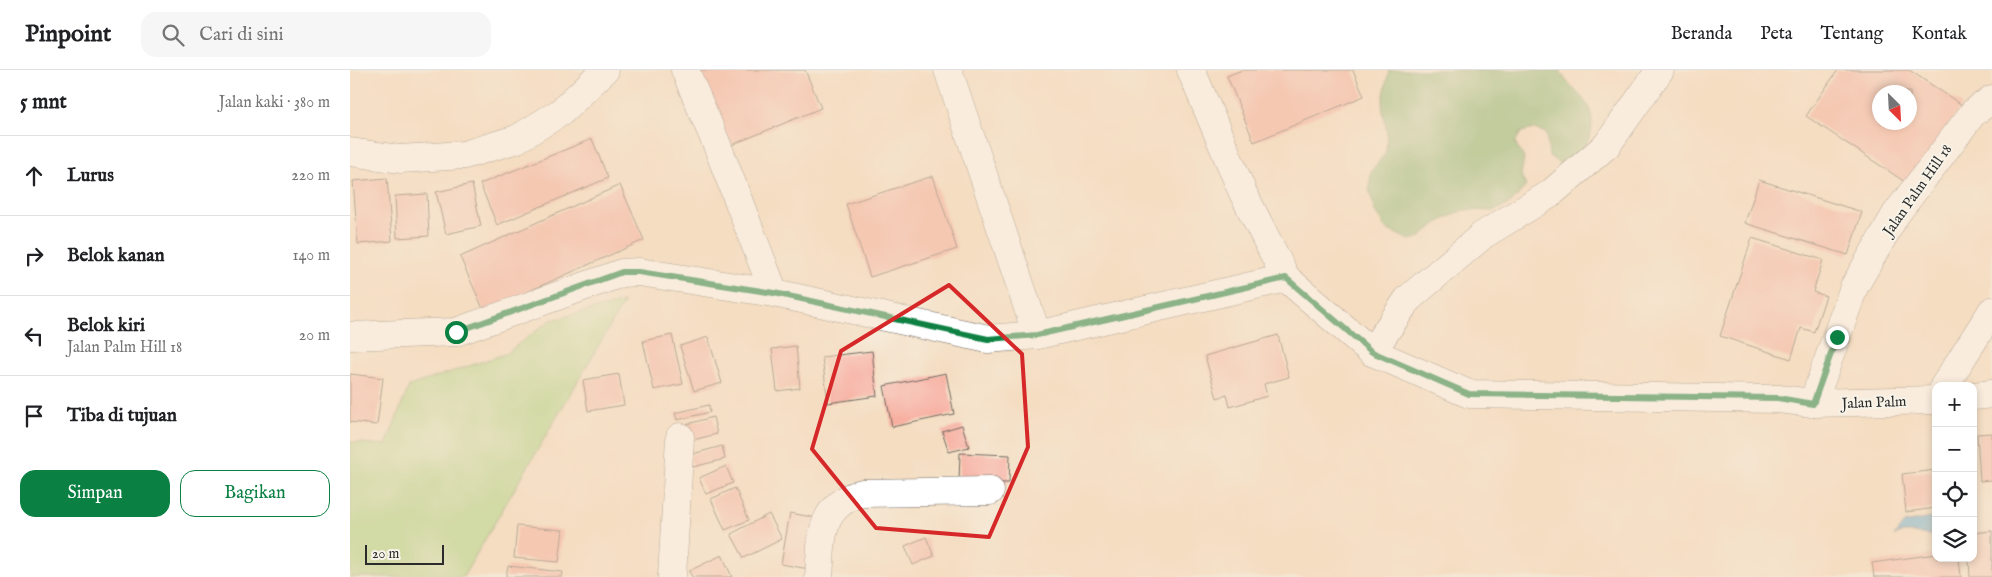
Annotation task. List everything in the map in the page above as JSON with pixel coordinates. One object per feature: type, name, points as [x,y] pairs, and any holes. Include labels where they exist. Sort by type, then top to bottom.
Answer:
[{"type":"street","points":[[350,152],[400,160],[464,155],[517,139],[561,112],[605,70]]},
{"type":"street","points":[[685,70],[717,145],[774,293]]},
{"type":"street","points":[[948,70],[1037,335]]},
{"type":"street","points":[[350,336],[456,332],[622,272],[639,272],[774,293],[988,339],[1037,335],[1286,278],[1243,193],[1192,70]]},
{"type":"street","points":[[1372,352],[1408,299],[1483,235],[1550,194],[1607,146],[1660,70]]},
{"type":"street","name":"Jalan Palm Hill 18","points":[[1813,404],[1854,288],[1896,214],[1973,112],[1992,99]]},
{"type":"street","name":"Jalan Palm","points":[[1286,278],[1372,352],[1469,394],[1778,398],[1813,404],[1932,396]]},
{"type":"street","points":[[1946,382],[1992,311]]},
{"type":"street","points":[[1977,396],[1992,394]]},
{"type":"street","points":[[672,577],[680,437]]},
{"type":"street","points":[[819,577],[826,521],[835,507],[851,496],[862,493],[990,491]]},
{"type":"highlighted area","points":[[949,285],[1022,354],[1028,447],[989,537],[876,528],[812,449],[841,351]]},
{"type":"green space","points":[[1389,70],[1560,70],[1588,106],[1592,124],[1591,133],[1583,149],[1576,156],[1560,164],[1549,156],[1546,133],[1534,129],[1521,132],[1515,143],[1524,158],[1521,175],[1526,186],[1511,203],[1494,211],[1463,210],[1435,224],[1421,237],[1409,240],[1386,229],[1375,212],[1369,189],[1371,171],[1386,153],[1387,134],[1382,105]]},
{"type":"green space","points":[[624,302],[463,577],[350,577],[350,442],[386,445],[409,386],[505,354],[551,320]]},
{"type":"water","points":[[1932,518],[1932,535],[1903,533],[1894,536],[1904,523]]},
{"type":"building","points":[[698,70],[805,70],[821,108],[729,146]]},
{"type":"building","points":[[1242,70],[1353,70],[1364,96],[1254,142],[1227,76]]},
{"type":"building","points":[[1838,70],[1909,70],[1962,105],[1908,184],[1806,116]]},
{"type":"building","points":[[592,139],[608,178],[497,225],[480,184]]},
{"type":"building","points":[[933,176],[957,249],[870,277],[846,204]]},
{"type":"building","points":[[387,178],[392,241],[358,244],[353,181]]},
{"type":"building","points":[[1759,180],[1862,212],[1848,255],[1745,223]]},
{"type":"building","points":[[472,184],[481,226],[446,234],[436,192]]},
{"type":"building","points":[[620,185],[644,240],[484,311],[460,257]]},
{"type":"building","points":[[427,194],[429,236],[397,238],[395,196]]},
{"type":"building","points":[[1752,238],[1823,260],[1813,292],[1826,296],[1814,332],[1801,328],[1791,359],[1720,336]]},
{"type":"building","points":[[672,335],[683,384],[654,390],[643,341]]},
{"type":"building","points":[[1278,335],[1289,377],[1264,384],[1267,396],[1230,407],[1227,395],[1217,398],[1205,356]]},
{"type":"building","points":[[708,337],[722,383],[694,391],[680,346]]},
{"type":"building","points":[[796,346],[800,388],[777,391],[772,349]]},
{"type":"building","points":[[872,351],[877,396],[828,403],[822,357]]},
{"type":"building","points":[[946,373],[954,414],[892,427],[884,386]]},
{"type":"building","points":[[350,374],[383,378],[377,425],[350,422]]},
{"type":"building","points":[[619,374],[624,405],[588,411],[583,380]]},
{"type":"building","points":[[709,405],[710,412],[677,420],[675,413]]},
{"type":"building","points":[[713,417],[717,434],[689,441],[684,425]]},
{"type":"building","points":[[962,425],[969,447],[949,452],[942,431]]},
{"type":"building","points":[[1992,433],[1992,480],[1980,481],[1977,434]]},
{"type":"building","points":[[722,446],[725,459],[693,467],[689,455]]},
{"type":"building","points":[[960,453],[1010,455],[1009,483],[959,482]]},
{"type":"building","points":[[726,466],[733,483],[706,494],[699,478]]},
{"type":"building","points":[[1932,470],[1932,509],[1906,512],[1902,474]]},
{"type":"building","points":[[735,488],[749,520],[725,530],[711,499]]},
{"type":"building","points":[[790,513],[817,518],[809,569],[781,564]]},
{"type":"building","points":[[769,514],[782,539],[744,558],[731,534]]},
{"type":"building","points":[[517,526],[563,530],[559,562],[514,558]]},
{"type":"building","points":[[1992,531],[1992,577],[1970,577],[1969,562],[1977,562],[1977,533]]},
{"type":"building","points":[[926,537],[934,556],[913,565],[905,546]]},
{"type":"building","points":[[722,555],[732,577],[692,577],[689,571]]},
{"type":"building","points":[[1932,555],[1932,562],[1959,562],[1961,577],[1874,577],[1872,563]]},
{"type":"building","points":[[508,566],[563,572],[562,577],[506,577]]},
{"type":"route","points":[[456,332],[622,272],[639,272],[774,293],[988,339],[1037,335],[1286,278],[1372,352],[1469,394],[1778,398],[1813,404],[1837,337]]}]
